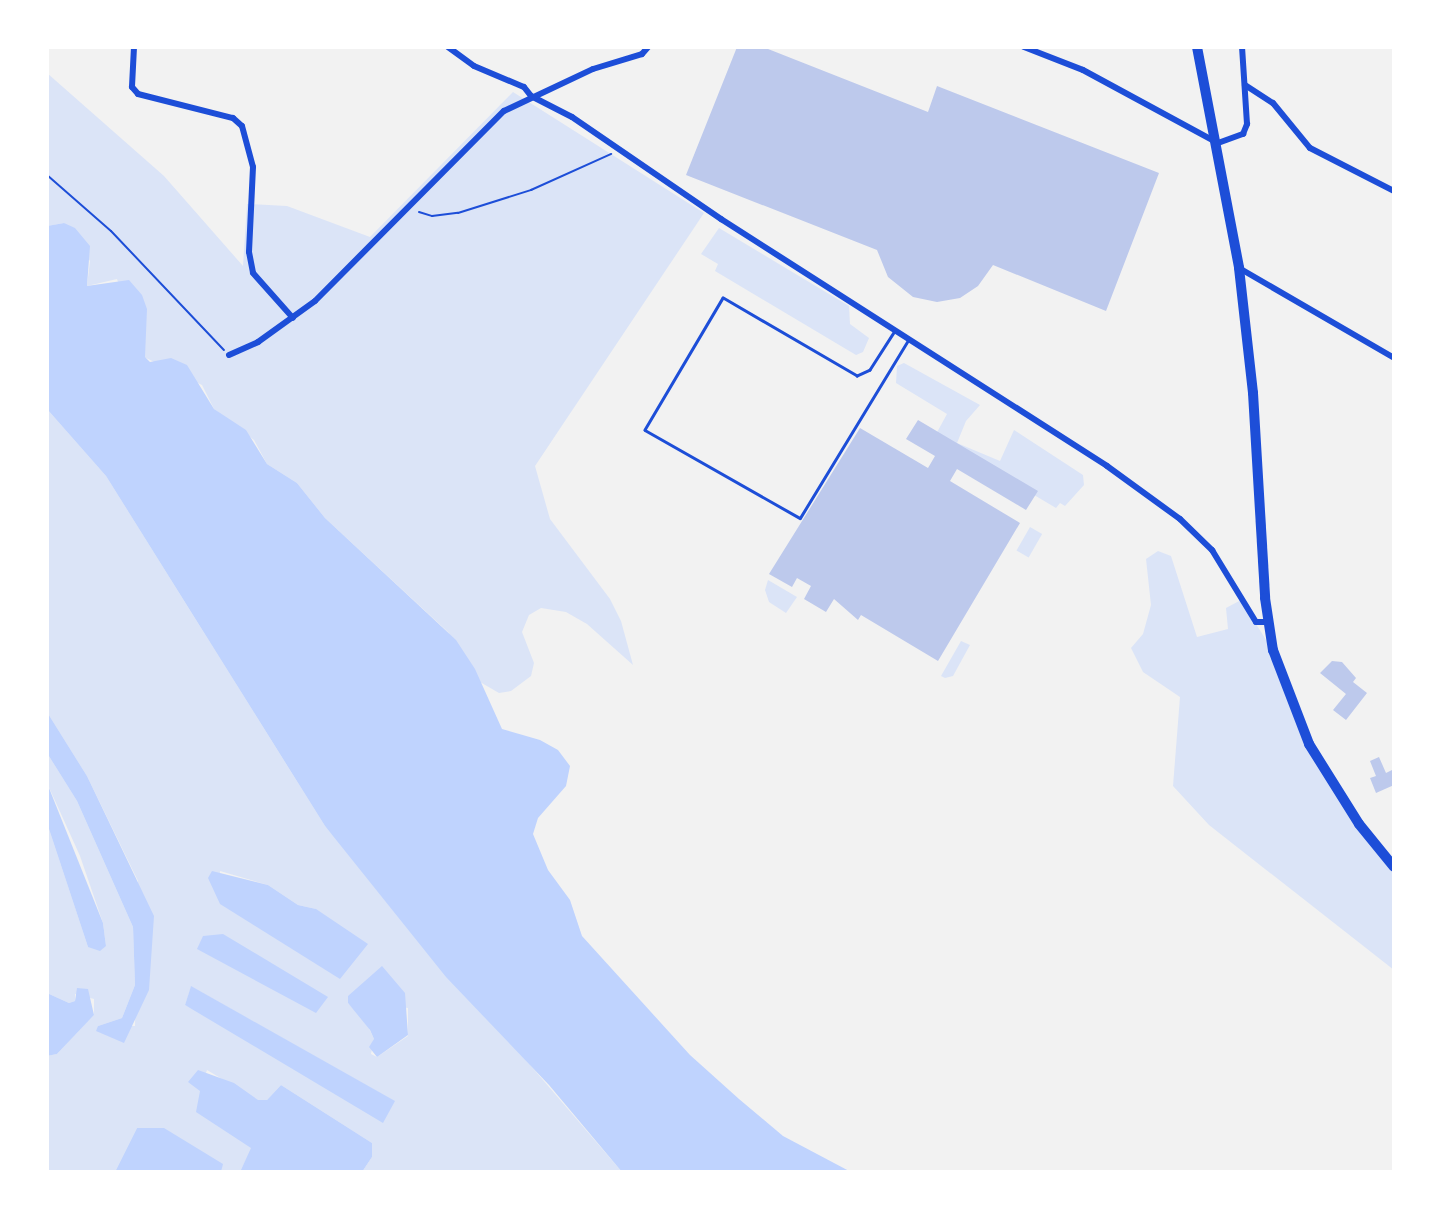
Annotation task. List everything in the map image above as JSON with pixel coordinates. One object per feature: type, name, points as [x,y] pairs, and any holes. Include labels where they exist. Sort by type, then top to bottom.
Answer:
[{"type":"highway","points":[[1197,47],[1218,143],[1239,268],[1254,393],[1273,650],[1309,744],[1359,824],[1394,867]]},
{"type":"street","points":[[134,47],[132,87],[138,94],[233,118],[242,126],[253,167],[249,251],[253,273],[293,318]]},
{"type":"street","points":[[448,47],[474,66],[524,87],[531,96],[572,117],[618,152],[897,328],[1180,519],[1212,550],[1256,622],[1269,622]]},
{"type":"street","points":[[229,355],[293,318],[504,111],[531,96],[642,54],[648,47]]},
{"type":"street","points":[[1024,47],[1083,70],[1218,143],[1243,134],[1247,124],[1242,47]]},
{"type":"street","points":[[1245,85],[1273,103],[1310,148],[1394,191]]},
{"type":"street","points":[[1239,268],[1394,358]]},
{"type":"lane","points":[[897,328],[870,370],[857,376],[723,298],[645,430],[800,518],[910,337]]},
{"type":"path","points":[[408,208],[432,216],[458,213],[531,190],[618,152]]},
{"type":"path","points":[[47,174],[111,231],[229,355]]},
{"type":"shaded area","points":[[47,73],[164,176],[243,266],[247,204],[287,206],[370,237],[513,92],[704,213],[535,466],[550,519],[610,599],[621,621],[633,665],[587,624],[566,612],[541,608],[529,615],[522,632],[534,663],[531,676],[511,691],[499,693],[480,682],[448,632],[325,518],[297,483],[267,464],[254,440],[214,409],[202,385],[144,357],[117,279],[87,286],[90,261],[64,223],[47,226]]},
{"type":"shaded area","points":[[719,228],[849,306],[850,324],[869,338],[863,352],[856,355],[715,271],[718,264],[701,254]]},
{"type":"shaded area","points":[[904,363],[980,405],[966,421],[957,443],[1000,461],[1014,430],[1083,475],[1084,485],[1065,506],[1060,503],[1056,508],[935,436],[947,414],[896,383],[897,366]]},
{"type":"shaded area","points":[[47,409],[106,476],[325,826],[622,1172],[362,1172],[372,1157],[372,1143],[281,1085],[267,1100],[257,1100],[207,1070],[200,1091],[252,1148],[240,1172],[221,1172],[222,1164],[137,1128],[115,1172],[47,1172],[47,1056],[57,1054],[94,1015],[94,999],[75,994],[75,1001],[69,1003],[47,993],[47,823],[88,947],[106,946],[103,923],[80,856],[47,783],[47,753],[77,801],[133,927],[135,985],[122,1018],[98,1026],[135,1026],[138,881],[87,776],[47,712]],"holes":[[[220,871],[268,885],[298,905],[316,909],[220,904]],[[192,987],[394,1101],[185,1005]],[[348,1003],[408,1008],[408,1036],[377,1057],[371,1054],[374,1039],[365,1020]]]},
{"type":"shaded area","points":[[1030,527],[1042,534],[1029,557],[1016,550]]},
{"type":"shaded area","points":[[1158,551],[1171,556],[1197,637],[1228,629],[1226,608],[1241,600],[1273,651],[1335,794],[1394,872],[1394,970],[1209,825],[1173,786],[1180,697],[1143,672],[1131,648],[1143,634],[1151,605],[1146,559]]},
{"type":"shaded area","points":[[768,580],[797,597],[786,613],[769,602],[765,590]]},
{"type":"shaded area","points":[[961,641],[970,645],[953,676],[941,676]]},
{"type":"water","points":[[64,223],[75,228],[90,246],[87,286],[129,280],[142,295],[147,309],[145,357],[150,362],[171,358],[187,365],[214,409],[246,430],[267,464],[297,483],[325,518],[456,640],[475,669],[502,729],[540,740],[558,750],[570,766],[566,786],[538,818],[533,834],[548,870],[570,900],[582,936],[690,1055],[739,1099],[783,1136],[851,1172],[622,1172],[549,1085],[446,977],[325,826],[106,476],[47,409],[47,226]]},
{"type":"water","points":[[47,712],[87,776],[154,916],[149,990],[124,1043],[96,1031],[98,1026],[122,1018],[135,985],[133,927],[77,801],[47,753]]},
{"type":"water","points":[[47,783],[103,923],[106,946],[100,951],[88,947],[47,823]]},
{"type":"water","points":[[212,871],[268,885],[298,905],[316,909],[368,944],[340,979],[220,904],[208,878]]},
{"type":"water","points":[[223,934],[328,997],[316,1013],[197,949],[203,936]]},
{"type":"water","points":[[382,966],[405,993],[408,1035],[377,1057],[369,1047],[374,1039],[370,1030],[348,1003],[348,996]]},
{"type":"water","points":[[191,986],[395,1101],[383,1123],[185,1005]]},
{"type":"water","points":[[77,988],[88,989],[94,1015],[57,1054],[47,1056],[47,993],[69,1003],[75,1001]]},
{"type":"water","points":[[198,1070],[234,1083],[258,1100],[267,1100],[281,1085],[372,1143],[372,1157],[362,1172],[240,1172],[251,1148],[196,1112],[200,1091],[188,1082]]},
{"type":"water","points":[[137,1128],[164,1128],[223,1164],[221,1172],[115,1172]]},
{"type":"building","points":[[737,47],[763,47],[928,112],[937,86],[1159,173],[1106,311],[993,265],[978,286],[960,298],[937,302],[913,297],[888,277],[877,250],[686,175]]},
{"type":"building","points":[[918,420],[1038,491],[1026,510],[957,469],[950,481],[1020,523],[938,661],[861,615],[858,620],[834,599],[826,612],[804,599],[811,586],[797,578],[792,587],[769,574],[860,428],[928,468],[935,456],[906,439]]},
{"type":"building","points":[[1332,661],[1342,662],[1356,678],[1353,682],[1367,693],[1346,720],[1333,710],[1346,694],[1320,673]]},
{"type":"building","points":[[1379,757],[1386,773],[1394,769],[1394,785],[1376,793],[1370,778],[1376,776],[1370,761]]}]
